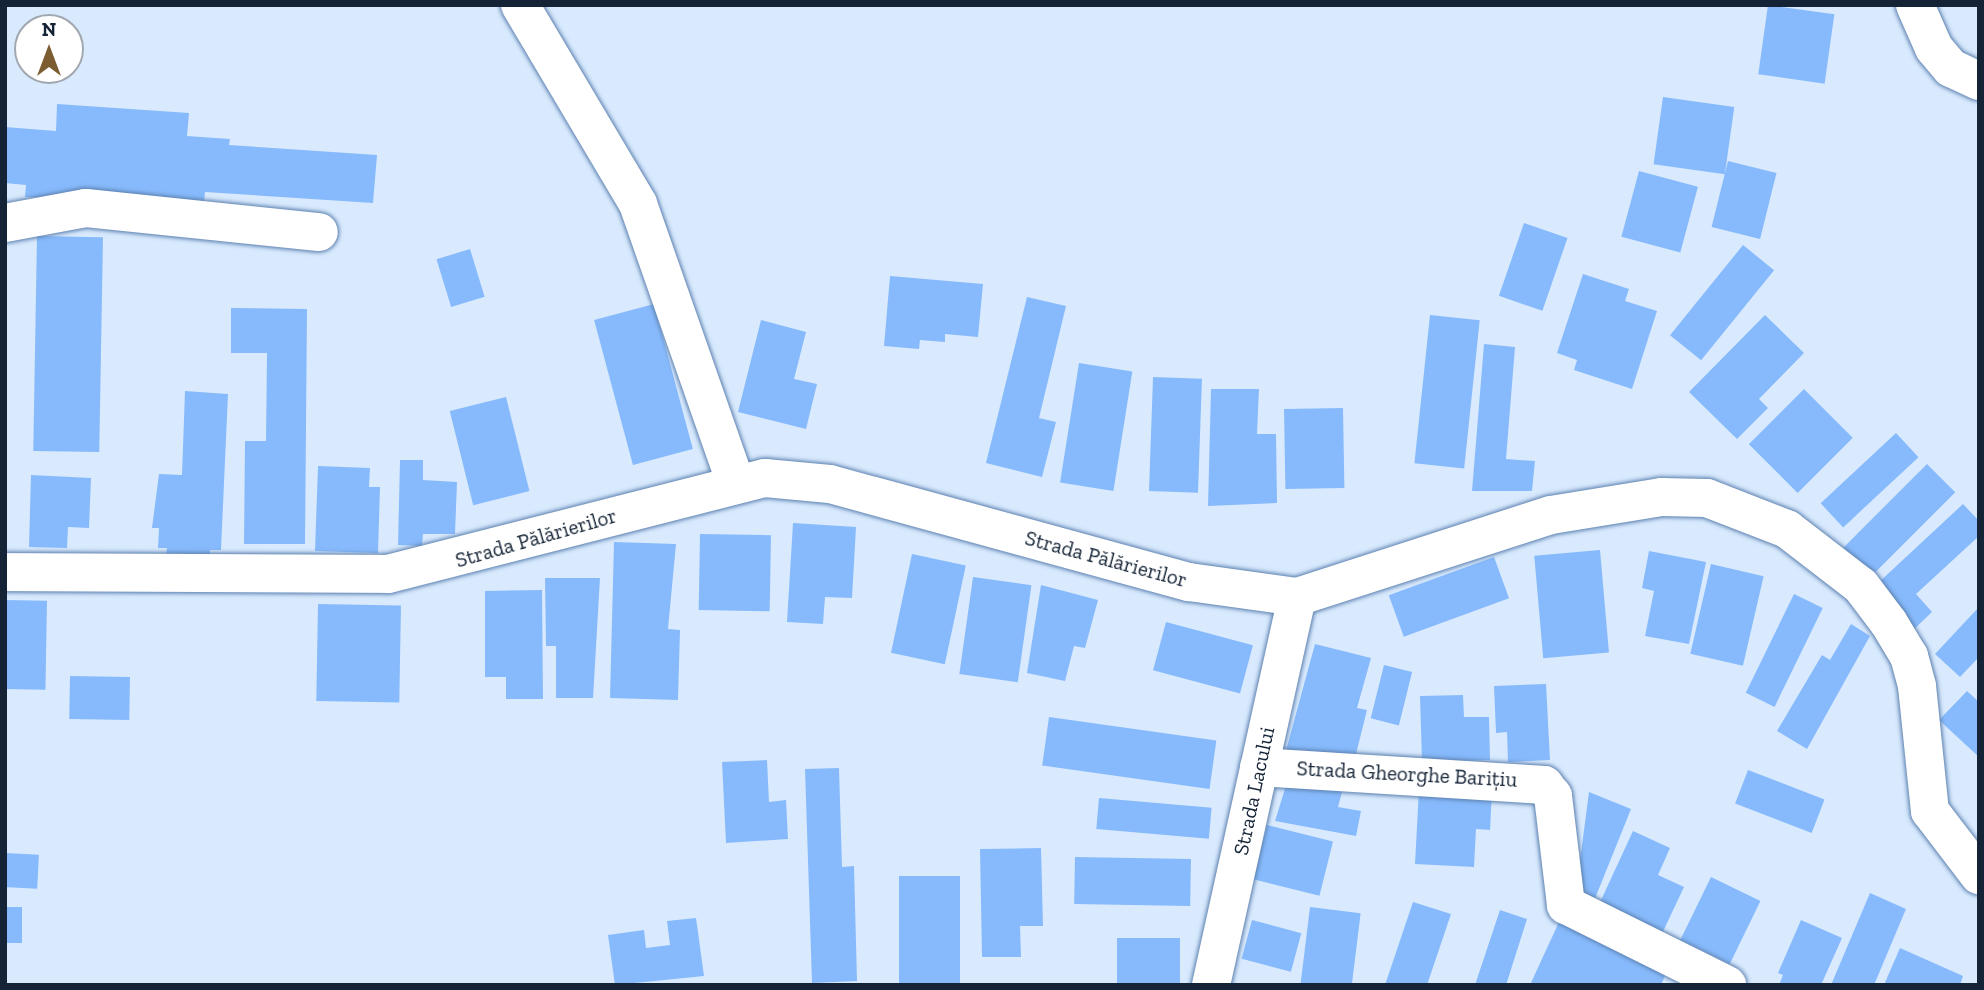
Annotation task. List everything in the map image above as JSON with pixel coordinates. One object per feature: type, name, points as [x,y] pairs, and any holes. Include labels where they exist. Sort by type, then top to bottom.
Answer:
[{"type":"street","points":[[520,5],[638,204],[735,481]]},
{"type":"street","points":[[1915,5],[1934,48],[1951,68],[1979,81]]},
{"type":"street","points":[[5,223],[86,208],[319,232]]},
{"type":"street","name":"Strada Pălărierilor","points":[[5,572],[388,574],[492,552],[735,481],[830,484],[1189,582],[1297,597],[1551,515],[1662,497],[1707,498],[1751,510],[1826,556],[1889,623],[1909,656],[1917,686],[1930,811],[1979,875]]},
{"type":"street","name":"Strada Lacului","points":[[1212,985],[1297,597]]},
{"type":"street","name":"Strada Gheorghe Barițiu","points":[[1259,767],[1544,785],[1553,796],[1566,905],[1727,985]]},
{"type":"building","points":[[1768,5],[1834,14],[1825,84],[1758,74]]},
{"type":"building","points":[[1663,97],[1734,107],[1725,174],[1654,164]]},
{"type":"building","points":[[57,104],[189,113],[187,136],[230,139],[229,145],[377,155],[373,203],[205,192],[204,202],[25,197],[26,185],[5,183],[5,127],[56,131]]},
{"type":"building","points":[[1728,161],[1777,173],[1760,239],[1712,227]]},
{"type":"building","points":[[1639,171],[1698,187],[1680,252],[1621,237]]},
{"type":"building","points":[[1524,223],[1567,238],[1542,311],[1499,296]]},
{"type":"building","points":[[37,236],[103,237],[99,452],[33,451]]},
{"type":"building","points":[[1743,245],[1774,270],[1701,360],[1670,335]]},
{"type":"building","points":[[470,249],[485,297],[451,307],[437,259]]},
{"type":"building","points":[[1583,274],[1629,289],[1625,301],[1657,311],[1632,389],[1574,370],[1577,360],[1557,353]]},
{"type":"building","points":[[890,276],[983,284],[978,337],[945,334],[945,342],[920,340],[919,349],[884,346]]},
{"type":"building","points":[[1027,297],[1066,306],[1039,418],[1056,422],[1042,477],[986,463]]},
{"type":"building","points":[[654,304],[693,449],[633,465],[594,320]]},
{"type":"building","points":[[231,308],[307,309],[305,544],[244,544],[245,441],[266,441],[267,353],[231,353]]},
{"type":"building","points":[[1430,315],[1480,320],[1464,468],[1414,463]]},
{"type":"building","points":[[1765,315],[1804,353],[1759,399],[1768,408],[1737,439],[1689,392]]},
{"type":"building","points":[[761,320],[806,332],[794,379],[817,384],[806,429],[738,412]]},
{"type":"building","points":[[1484,344],[1515,347],[1506,459],[1535,461],[1532,491],[1472,491]]},
{"type":"building","points":[[1079,363],[1132,371],[1113,491],[1060,483]]},
{"type":"building","points":[[1153,377],[1202,379],[1198,493],[1149,491]]},
{"type":"building","points":[[1211,389],[1259,389],[1257,434],[1276,434],[1277,503],[1208,506]]},
{"type":"building","points":[[1804,389],[1853,438],[1798,493],[1749,444]]},
{"type":"building","points":[[185,391],[228,394],[221,550],[210,550],[210,558],[166,556],[167,548],[158,548],[159,528],[152,528],[159,474],[182,475]]},
{"type":"building","points":[[506,397],[529,491],[473,505],[450,411]]},
{"type":"building","points":[[1343,408],[1344,488],[1285,489],[1284,409]]},
{"type":"building","points":[[1896,433],[1919,457],[1843,527],[1821,503]]},
{"type":"building","points":[[400,460],[423,460],[423,480],[457,482],[455,534],[423,534],[422,546],[398,545]]},
{"type":"building","points":[[1927,464],[1955,492],[1872,576],[1844,547]]},
{"type":"building","points":[[318,466],[370,468],[369,487],[380,487],[378,553],[315,551]]},
{"type":"building","points":[[31,475],[91,478],[89,528],[68,527],[67,548],[29,547]]},
{"type":"building","points":[[1963,504],[1979,521],[1979,536],[1916,594],[1932,612],[1911,632],[1877,584]]},
{"type":"building","points":[[793,523],[856,527],[852,598],[825,597],[823,624],[787,622]]},
{"type":"building","points":[[700,534],[771,535],[770,611],[699,610]]},
{"type":"building","points":[[614,542],[676,544],[668,629],[680,630],[678,700],[610,698]]},
{"type":"building","points":[[1600,550],[1609,653],[1543,658],[1534,556]]},
{"type":"building","points":[[1649,551],[1706,562],[1689,644],[1645,636],[1654,591],[1642,588]]},
{"type":"building","points":[[912,554],[966,565],[945,664],[891,653]]},
{"type":"building","points":[[1494,557],[1509,598],[1404,637],[1389,595]]},
{"type":"building","points":[[1711,564],[1764,576],[1743,666],[1690,654]]},
{"type":"building","points":[[973,577],[1031,585],[1018,682],[959,674]]},
{"type":"building","points":[[545,578],[600,578],[593,698],[556,698],[556,646],[546,646]]},
{"type":"building","points":[[1041,585],[1098,600],[1085,648],[1074,646],[1065,681],[1027,673]]},
{"type":"building","points":[[542,590],[543,699],[506,699],[506,677],[485,677],[485,591]]},
{"type":"building","points":[[1794,594],[1823,608],[1775,707],[1746,693]]},
{"type":"building","points":[[5,600],[47,601],[45,690],[5,689]]},
{"type":"building","points":[[318,604],[401,605],[399,702],[316,701]]},
{"type":"building","points":[[1979,607],[1979,657],[1960,677],[1935,654]]},
{"type":"building","points":[[1166,622],[1253,645],[1240,694],[1153,670]]},
{"type":"building","points":[[1851,624],[1870,636],[1807,749],[1777,731],[1822,655],[1830,660]]},
{"type":"building","points":[[1315,644],[1371,658],[1357,708],[1367,710],[1354,762],[1284,758]]},
{"type":"building","points":[[1384,665],[1412,672],[1399,725],[1371,718]]},
{"type":"building","points":[[70,676],[130,677],[129,720],[69,719]]},
{"type":"building","points":[[1546,684],[1550,760],[1508,762],[1507,732],[1496,733],[1494,686]]},
{"type":"building","points":[[1967,691],[1979,702],[1979,757],[1939,720]]},
{"type":"building","points":[[1463,695],[1464,717],[1489,717],[1490,760],[1422,762],[1420,696]]},
{"type":"building","points":[[1049,717],[1216,741],[1210,789],[1042,766]]},
{"type":"building","points":[[767,760],[769,802],[786,800],[788,839],[726,843],[722,762]]},
{"type":"building","points":[[839,768],[842,867],[854,866],[857,981],[812,983],[805,769]]},
{"type":"building","points":[[1748,770],[1825,799],[1812,833],[1735,804]]},
{"type":"building","points":[[1288,779],[1343,788],[1338,807],[1361,811],[1356,836],[1275,821]]},
{"type":"building","points":[[1419,788],[1492,791],[1490,830],[1476,829],[1474,867],[1415,864]]},
{"type":"building","points":[[1589,792],[1631,809],[1592,906],[1575,899]]},
{"type":"building","points":[[1099,798],[1212,808],[1209,839],[1096,829]]},
{"type":"building","points":[[1267,825],[1333,841],[1319,896],[1253,879]]},
{"type":"building","points":[[1633,831],[1670,848],[1658,875],[1684,887],[1659,940],[1596,911]]},
{"type":"building","points":[[1041,848],[1043,926],[1020,926],[1021,957],[982,957],[980,849]]},
{"type":"building","points":[[5,853],[39,855],[37,889],[5,887]]},
{"type":"building","points":[[1075,857],[1191,859],[1190,906],[1074,904]]},
{"type":"building","points":[[899,876],[960,876],[960,985],[899,985]]},
{"type":"building","points":[[1711,877],[1760,901],[1730,964],[1680,940]]},
{"type":"building","points":[[1870,893],[1906,909],[1874,985],[1831,985]]},
{"type":"building","points":[[1413,902],[1451,914],[1427,985],[1385,985]]},
{"type":"building","points":[[5,907],[22,907],[22,943],[5,943]]},
{"type":"building","points":[[1310,907],[1361,913],[1352,985],[1300,985]]},
{"type":"building","points":[[1500,910],[1527,919],[1506,985],[1475,985]]},
{"type":"building","points":[[696,918],[704,976],[615,985],[608,935],[644,930],[646,948],[670,945],[667,921]]},
{"type":"building","points":[[1252,920],[1301,933],[1291,972],[1242,959]]},
{"type":"building","points":[[1801,920],[1842,938],[1821,985],[1779,985],[1783,975],[1778,973]]},
{"type":"building","points":[[1559,922],[1667,971],[1661,985],[1530,985]]},
{"type":"building","points":[[1117,938],[1180,938],[1180,985],[1117,985]]},
{"type":"building","points":[[1900,948],[1963,976],[1960,985],[1884,985]]}]
